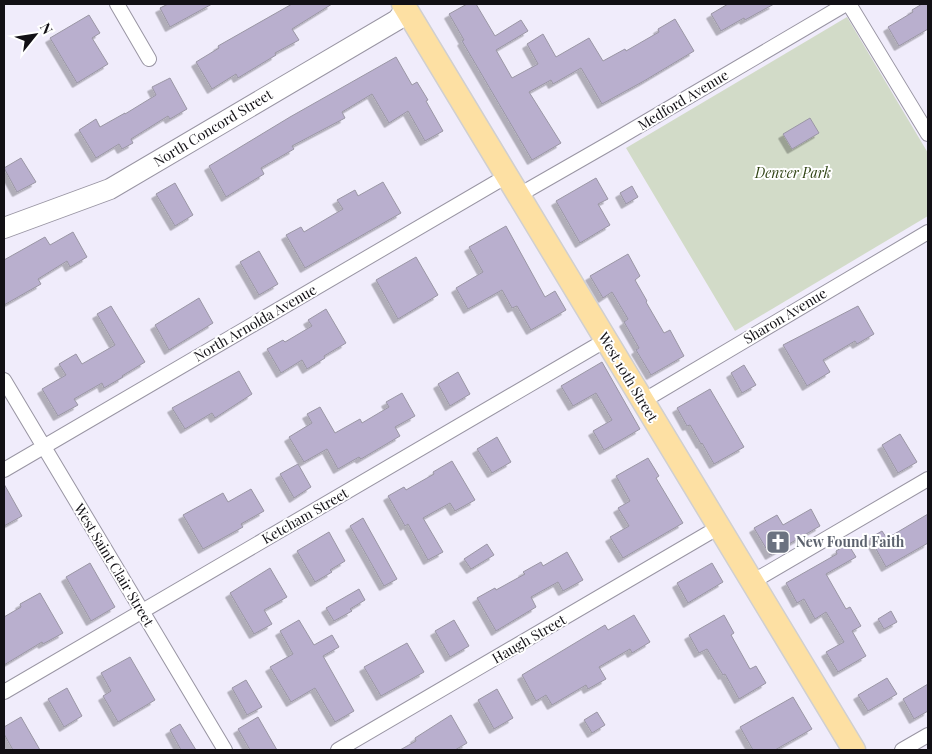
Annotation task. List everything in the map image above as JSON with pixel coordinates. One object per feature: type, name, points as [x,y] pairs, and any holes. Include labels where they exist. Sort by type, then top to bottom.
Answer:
[{"type":"main road","name":"West 10th Street","points":[[404,5],[854,750]]},
{"type":"main road","name":"North Concord Street","points":[[4,228],[110,189],[396,20],[402,14],[404,5]]},
{"type":"street","points":[[116,4],[149,60]]},
{"type":"street","points":[[847,4],[928,134]]},
{"type":"street","name":"Medford Avenue","points":[[513,186],[615,140],[847,4]]},
{"type":"street","name":"North Arnolda Avenue","points":[[4,470],[513,186]]},
{"type":"street","name":"Sharon Avenue","points":[[643,401],[928,232]]},
{"type":"street","name":"Ketcham Street","points":[[4,692],[606,340]]},
{"type":"street","name":"West Saint Clair Street","points":[[4,380],[225,750]]},
{"type":"street","points":[[752,582],[928,479]]},
{"type":"street","name":"Haugh Street","points":[[338,750],[719,528]]},
{"type":"street","points":[[902,750],[928,735]]},
{"type":"green space","name":"Denver Park","points":[[847,17],[928,153],[928,216],[735,331],[626,148]]},
{"type":"building","points":[[168,4],[212,4],[170,27],[160,8]]},
{"type":"building","points":[[292,4],[332,4],[292,29],[299,40],[275,53],[276,55],[238,78],[236,74],[212,89],[196,62],[219,48],[218,46]]},
{"type":"building","points":[[467,4],[476,4],[495,36],[521,20],[528,31],[496,50],[512,78],[538,64],[527,44],[543,34],[556,57],[589,38],[603,61],[625,49],[626,51],[659,32],[658,29],[675,19],[694,51],[602,104],[581,68],[553,84],[551,80],[529,92],[561,143],[532,160],[462,41],[464,40],[449,14]]},
{"type":"building","points":[[728,4],[774,4],[721,31],[711,14]]},
{"type":"building","points":[[922,4],[928,4],[928,29],[899,46],[888,27],[913,12],[912,10]]},
{"type":"building","points":[[89,15],[100,33],[92,38],[108,64],[77,83],[50,38]]},
{"type":"building","points":[[396,57],[412,85],[417,82],[443,131],[425,141],[408,111],[389,123],[372,94],[342,112],[345,118],[292,146],[294,149],[261,168],[264,174],[226,197],[209,166],[290,117]]},
{"type":"building","points":[[170,78],[187,109],[170,119],[168,116],[131,139],[133,143],[122,149],[119,144],[96,158],[79,130],[96,119],[100,127],[125,114],[156,95],[152,87]]},
{"type":"building","points":[[810,118],[819,133],[792,149],[783,134]]},
{"type":"building","points":[[21,158],[36,182],[17,192],[4,168]]},
{"type":"building","points":[[596,178],[608,199],[598,204],[610,225],[580,243],[556,201]]},
{"type":"building","points":[[383,182],[401,213],[305,268],[286,235],[301,227],[304,232],[343,209],[337,200],[355,190],[358,196]]},
{"type":"building","points":[[175,183],[193,215],[175,226],[156,194]]},
{"type":"building","points":[[632,186],[638,197],[626,204],[620,193]]},
{"type":"building","points":[[506,226],[545,297],[555,291],[566,310],[531,330],[517,306],[512,308],[502,290],[468,309],[456,288],[483,272],[469,247]]},
{"type":"building","points":[[73,232],[87,257],[70,267],[67,261],[38,279],[41,284],[4,305],[4,260],[45,237],[50,245]]},
{"type":"building","points":[[259,251],[278,284],[259,295],[240,262]]},
{"type":"building","points":[[628,254],[640,276],[635,280],[646,302],[664,333],[670,330],[684,356],[651,375],[636,350],[639,348],[624,322],[628,319],[612,292],[603,298],[590,276]]},
{"type":"building","points":[[416,257],[438,295],[398,319],[376,280]]},
{"type":"building","points":[[199,298],[213,323],[169,350],[155,325]]},
{"type":"building","points":[[111,306],[145,362],[104,388],[102,383],[74,399],[78,405],[58,416],[42,389],[66,375],[59,364],[76,354],[82,364],[115,345],[97,314]]},
{"type":"building","points":[[858,306],[874,334],[857,344],[855,341],[823,360],[830,372],[807,386],[783,345]]},
{"type":"building","points":[[326,309],[346,343],[307,369],[302,360],[281,373],[267,349],[283,340],[285,342],[312,326],[308,320]]},
{"type":"building","points":[[602,362],[640,429],[604,450],[593,431],[612,420],[596,393],[573,406],[561,386]]},
{"type":"building","points":[[744,365],[756,385],[742,393],[731,373]]},
{"type":"building","points":[[239,371],[252,394],[215,418],[212,413],[185,429],[172,408]]},
{"type":"building","points":[[458,372],[470,394],[450,406],[438,384]]},
{"type":"building","points":[[710,389],[744,447],[714,464],[690,425],[687,426],[677,408]]},
{"type":"building","points":[[402,393],[415,416],[395,427],[400,436],[361,459],[359,457],[338,469],[327,449],[304,462],[289,437],[312,423],[307,414],[320,407],[335,433],[360,419],[362,423],[389,407],[386,402]]},
{"type":"building","points":[[900,434],[917,462],[898,473],[882,445]]},
{"type":"building","points":[[497,437],[511,462],[492,473],[477,449]]},
{"type":"building","points":[[648,458],[659,476],[656,478],[683,523],[623,558],[610,537],[629,526],[618,508],[630,501],[616,476]]},
{"type":"building","points":[[452,461],[475,500],[455,511],[450,503],[423,518],[443,552],[428,560],[408,524],[405,526],[388,496],[404,487],[406,490]]},
{"type":"building","points":[[298,464],[311,487],[294,498],[280,474]]},
{"type":"building","points":[[4,484],[22,516],[4,526]]},
{"type":"building","points":[[251,489],[264,511],[241,524],[243,527],[203,549],[183,515],[223,493],[228,502]]},
{"type":"building","name":"New Found Faith","points":[[811,509],[820,526],[770,555],[754,528],[777,515],[783,525]]},
{"type":"building","points":[[928,514],[928,543],[886,567],[870,538],[882,531],[886,537],[890,534],[891,536]]},
{"type":"building","points":[[363,518],[397,579],[384,586],[350,526]]},
{"type":"building","points":[[329,532],[345,561],[330,570],[332,572],[315,582],[297,551]]},
{"type":"building","points":[[487,544],[494,555],[471,569],[464,559]]},
{"type":"building","points":[[848,544],[856,557],[826,574],[846,609],[850,607],[861,626],[852,631],[866,656],[838,672],[826,652],[844,642],[826,612],[815,619],[804,599],[797,603],[786,583],[837,554],[836,551]]},
{"type":"building","points":[[567,552],[583,580],[563,591],[558,582],[531,597],[536,607],[496,631],[477,598],[525,574],[523,572],[541,562],[543,566]]},
{"type":"building","points":[[90,563],[115,607],[91,621],[66,577]]},
{"type":"building","points":[[712,563],[723,582],[688,603],[677,583]]},
{"type":"building","points":[[270,568],[287,597],[264,610],[272,624],[254,634],[230,593]]},
{"type":"building","points":[[359,589],[365,600],[350,609],[352,611],[334,621],[326,608]]},
{"type":"building","points":[[40,593],[63,633],[43,644],[42,642],[4,665],[4,617],[21,607],[20,604]]},
{"type":"building","points":[[891,611],[897,622],[884,629],[878,619]]},
{"type":"building","points":[[634,615],[650,642],[632,653],[630,649],[599,667],[606,679],[588,689],[586,685],[552,705],[546,695],[536,701],[522,675],[605,625],[608,630]]},
{"type":"building","points":[[724,615],[734,633],[731,635],[750,669],[756,666],[766,683],[739,699],[725,674],[723,675],[707,649],[699,653],[689,635]]},
{"type":"building","points":[[299,620],[314,645],[332,635],[339,647],[323,656],[354,711],[335,722],[315,688],[291,702],[270,667],[293,654],[280,631]]},
{"type":"building","points":[[454,620],[469,646],[450,657],[435,631]]},
{"type":"building","points":[[407,643],[424,672],[381,696],[364,667]]},
{"type":"building","points":[[130,657],[155,700],[118,722],[103,696],[111,691],[101,673]]},
{"type":"building","points":[[887,678],[897,694],[868,711],[858,695]]},
{"type":"building","points":[[246,680],[262,707],[247,715],[232,688]]},
{"type":"building","points":[[928,684],[928,711],[914,719],[903,699]]},
{"type":"building","points":[[67,688],[82,716],[64,727],[48,699]]},
{"type":"building","points":[[497,689],[513,718],[494,729],[478,700]]},
{"type":"building","points":[[793,697],[812,729],[775,750],[753,750],[740,727]]},
{"type":"building","points":[[597,712],[605,725],[592,733],[584,720]]},
{"type":"building","points":[[451,715],[467,743],[455,750],[400,750],[416,741],[415,738]]},
{"type":"building","points":[[21,717],[40,750],[13,750],[4,734],[4,727]]},
{"type":"building","points":[[258,717],[277,750],[250,750],[238,729]]},
{"type":"building","points":[[180,724],[196,750],[181,750],[170,730]]},
{"type":"place","name":"New Found Faith","points":[[778,542]]}]
